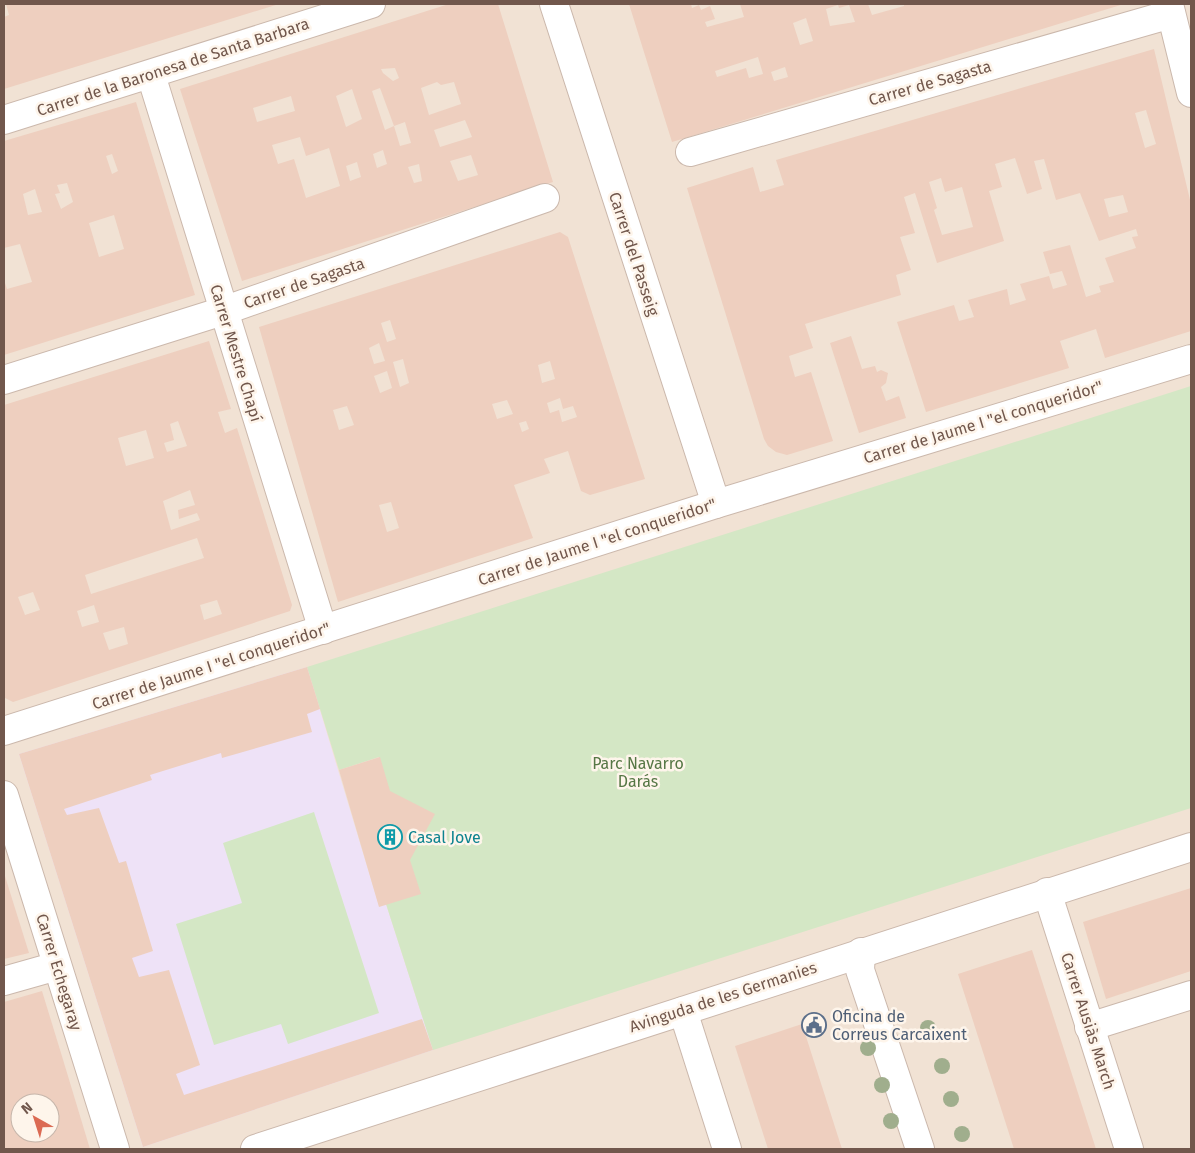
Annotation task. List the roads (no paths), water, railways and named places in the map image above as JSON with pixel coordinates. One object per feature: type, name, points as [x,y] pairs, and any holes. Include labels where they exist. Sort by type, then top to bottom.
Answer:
[{"type":"street","name":"Carrer de la Baronesa de Santa Barbara","points":[[4,120],[371,4]]},
{"type":"street","name":"Carrer del Passeig","points":[[554,4],[716,504]]},
{"type":"street","points":[[1170,9],[1191,93]]},
{"type":"street","name":"Carrer de Sagasta","points":[[690,152],[1170,9]]},
{"type":"street","name":"Carrer Mestre Chapí","points":[[151,75],[323,630]]},
{"type":"street","name":"Carrer de Sagasta","points":[[4,380],[223,311],[544,198]]},
{"type":"street","name":"Carrer de Jaume I \"el conqueridor\"","points":[[4,731],[716,504],[1191,359]]},
{"type":"street","name":"Carrer Echegaray","points":[[4,794],[115,1149]]},
{"type":"street","name":"Avinguda de les Germanies","points":[[255,1149],[1191,846]]},
{"type":"street","name":"Carrer Ausiàs March","points":[[1046,892],[1129,1149]]},
{"type":"street","points":[[861,952],[860,970],[920,1149]]},
{"type":"street","points":[[4,981],[57,966]]},
{"type":"street","points":[[1089,1027],[1191,995]]},
{"type":"street","points":[[683,1011],[723,1148]]},
{"type":"place","name":"Casal Jove","points":[[390,837]]},
{"type":"place","name":"Oficina de Correus Carcaixent","points":[[814,1025]]},
{"type":"park label","name":"Parc Navarro Darás","points":[[638,772]]}]
